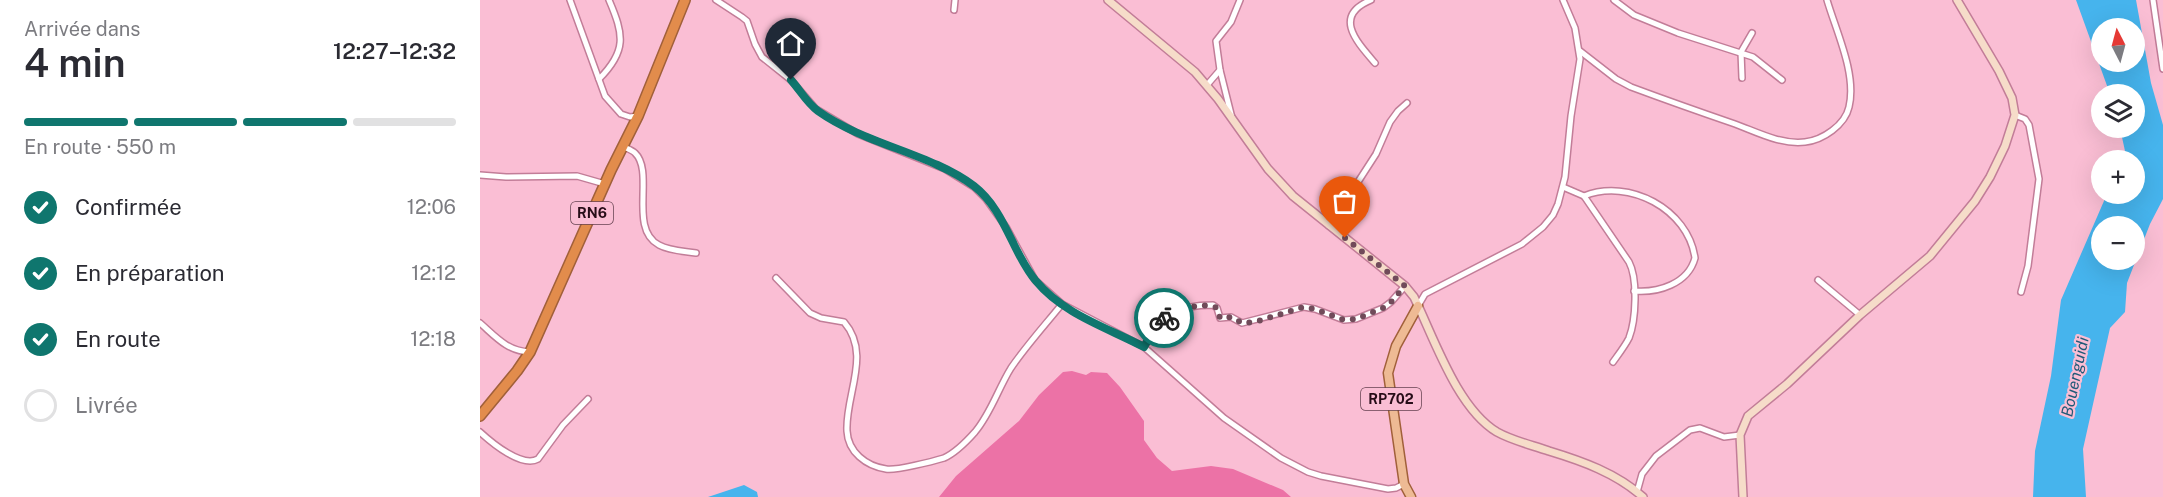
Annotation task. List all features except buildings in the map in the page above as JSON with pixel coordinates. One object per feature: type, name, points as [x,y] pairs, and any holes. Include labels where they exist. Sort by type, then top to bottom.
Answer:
[{"type":"highway","name":"RN6","points":[[480,416],[517,371],[530,351],[622,146],[638,116],[685,0]]},
{"type":"main road","points":[[1108,0],[1189,66],[1207,85],[1282,184],[1329,226],[1405,286],[1418,306],[1455,384],[1485,422],[1497,432],[1511,439],[1585,463],[1618,479],[1640,494]]},
{"type":"main road","points":[[1743,497],[1740,435],[1748,416],[1788,384],[1860,315],[1930,256],[1964,216],[1990,177],[2012,130],[2015,115],[2010,91],[1957,0]]},
{"type":"main road","name":"RP702","points":[[1411,497],[1404,484],[1388,373],[1396,345],[1418,306]]},
{"type":"street","points":[[570,0],[605,96],[621,114],[630,117],[638,116]]},
{"type":"street","points":[[599,79],[616,57],[621,41],[609,0]]},
{"type":"street","points":[[716,0],[747,21],[762,57],[791,80],[816,109],[858,134],[945,169],[974,187],[986,199],[1006,227],[1035,280],[1043,290],[1062,304],[1144,347],[1224,418],[1281,458],[1308,472],[1336,480],[1388,489],[1404,484]]},
{"type":"street","points":[[954,10],[956,0]]},
{"type":"street","points":[[1233,119],[1220,70],[1216,41],[1231,22],[1240,0]]},
{"type":"street","points":[[1371,0],[1354,12],[1350,25],[1353,36],[1375,63]]},
{"type":"street","points":[[1418,306],[1425,294],[1522,244],[1536,234],[1553,215],[1563,187],[1580,51],[1575,28],[1563,0]]},
{"type":"street","points":[[1614,0],[1634,15],[1720,48],[1753,57],[1782,80]]},
{"type":"street","points":[[1580,51],[1616,79],[1631,87],[1777,139],[1804,142],[1821,138],[1831,132],[1846,114],[1849,106],[1848,67],[1827,0]]},
{"type":"street","points":[[2153,0],[2163,69]]},
{"type":"street","points":[[1742,78],[1741,52],[1752,33]]},
{"type":"street","points":[[1207,85],[1220,70]]},
{"type":"street","points":[[1329,226],[1338,205],[1356,185],[1376,154],[1390,122],[1407,103]]},
{"type":"street","points":[[2015,115],[2025,119],[2029,125],[2039,179],[2028,266],[2021,292]]},
{"type":"street","points":[[622,146],[635,153],[640,165],[643,182],[643,219],[649,237],[668,248],[696,253]]},
{"type":"street","points":[[480,175],[577,176],[605,184]]},
{"type":"street","points":[[1563,187],[1584,196],[1629,262],[1634,277],[1634,312],[1629,337],[1613,362]]},
{"type":"street","points":[[1584,196],[1608,191],[1630,193],[1657,204],[1674,215],[1687,235],[1695,258],[1684,275],[1660,290],[1634,291]]},
{"type":"street","points":[[776,279],[810,313],[821,318],[844,322],[853,334],[857,348],[854,386],[846,422],[848,441],[852,450],[864,462],[887,469],[946,457],[964,443],[988,413],[1010,370],[1062,304]]},
{"type":"street","points":[[1818,280],[1860,315]]},
{"type":"street","points":[[1144,347],[1162,320],[1180,310],[1214,305],[1220,318],[1232,317],[1242,323],[1310,307],[1344,320],[1350,320],[1383,308],[1405,286]]},
{"type":"street","points":[[480,323],[508,347],[530,351]]},
{"type":"street","points":[[480,432],[512,455],[522,460],[534,461],[588,399]]},
{"type":"street","points":[[1640,494],[1642,474],[1656,456],[1690,430],[1700,428],[1724,437],[1740,435]]},
{"type":"shaded area","points":[[1072,371],[1086,375],[1091,372],[1107,373],[1144,421],[1144,440],[1157,458],[1172,471],[1211,466],[1233,469],[1283,490],[1291,497],[939,497],[956,476],[1019,421],[1039,395],[1063,372]]},
{"type":"water","points":[[2076,0],[2136,0],[2139,18],[2091,18],[2091,41]]},
{"type":"water","points":[[2145,50],[2151,83],[2163,125],[2163,199],[2145,237],[2145,216],[2097,216],[2103,204],[2145,204],[2145,150],[2125,150],[2122,138],[2145,138],[2145,84],[2106,84],[2102,72],[2145,72]]},
{"type":"water","name":"Bouenguidi","points":[[2091,231],[2091,270],[2132,270],[2127,283],[2125,312],[2110,328],[2083,449],[2086,497],[2033,497],[2035,451],[2051,376],[2061,300]]},
{"type":"water","points":[[744,485],[757,492],[758,497],[708,497]]},
{"type":"way so far","points":[[1164,318],[1180,310],[1210,305],[1217,308],[1220,318],[1232,317],[1238,323],[1255,322],[1299,308],[1310,307],[1344,320],[1356,319],[1383,308],[1405,286],[1345,238]]},
{"type":"route","points":[[791,80],[816,109],[830,118],[858,134],[945,169],[974,187],[986,199],[1006,227],[1035,280],[1043,290],[1062,304],[1144,347],[1155,327],[1164,318]]}]
